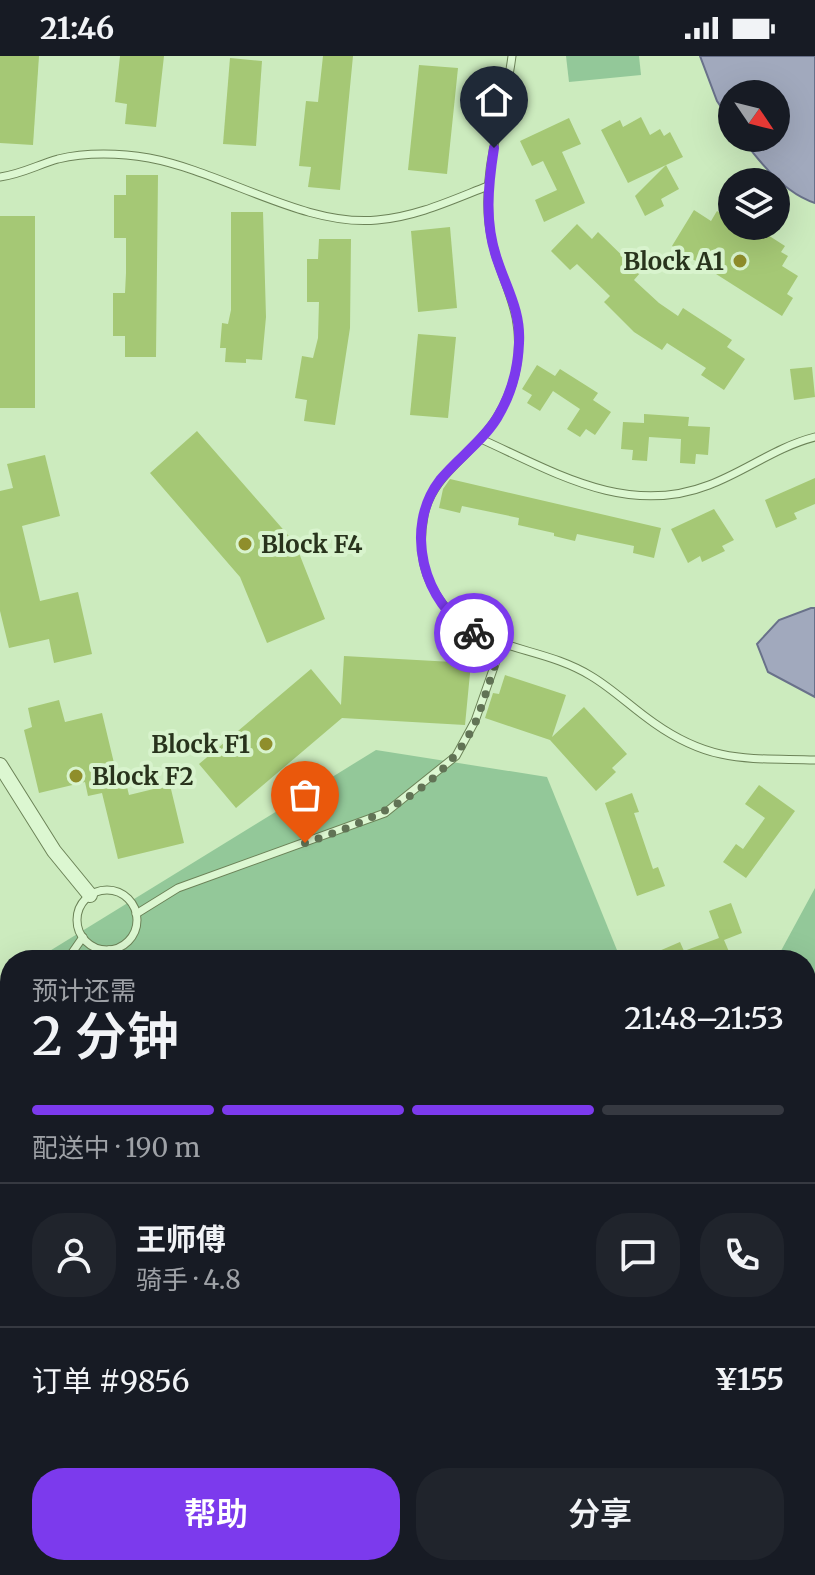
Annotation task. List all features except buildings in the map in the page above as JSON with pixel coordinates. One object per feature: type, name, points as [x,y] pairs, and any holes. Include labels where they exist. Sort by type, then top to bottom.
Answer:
[{"type":"street","points":[[0,765],[54,851],[90,895]]},
{"type":"lane","points":[[512,56],[488,186],[489,224],[498,262],[517,312],[520,339],[509,393],[481,439],[438,482],[424,513],[421,547],[428,580],[445,609],[470,631],[502,644],[547,656],[590,675],[665,731],[718,756],[753,761],[815,760]]},
{"type":"lane","points":[[0,177],[27,173],[54,160],[81,154],[147,157],[225,179],[299,210],[337,219],[375,221],[414,215],[488,186]]},
{"type":"lane","points":[[481,439],[594,489],[651,497],[706,486],[766,454],[815,437]]},
{"type":"lane","points":[[136,914],[178,888],[385,813],[456,756],[475,721],[502,644]]},
{"type":"lane","points":[[108,890],[126,896],[136,914],[137,924],[127,942],[109,950],[90,944],[83,937],[78,929],[78,910],[90,895],[108,890]]},
{"type":"lane","points":[[74,950],[83,937]]},
{"type":"green space","points":[[566,56],[639,56],[641,75],[569,82]]},
{"type":"green space","points":[[376,750],[547,777],[617,950],[51,950]]},
{"type":"green space","points":[[815,888],[815,950],[781,950]]},
{"type":"water","points":[[700,56],[815,56],[815,203],[790,189],[790,168],[766,168],[753,152],[790,152],[790,80],[718,80],[717,101]]},
{"type":"water","points":[[815,608],[815,697],[768,672],[757,644],[779,620]]},
{"type":"way so far","points":[[305,843],[385,813],[425,784],[456,756],[475,721],[502,644],[474,633]]},
{"type":"place","name":"Block A1","points":[[740,261]]},
{"type":"place","name":"Block F4","points":[[245,544]]},
{"type":"place","name":"Block F1","points":[[266,744]]},
{"type":"place","name":"Block F2","points":[[76,776]]},
{"type":"route","points":[[474,633],[445,609],[428,580],[421,547],[424,513],[438,482],[481,439],[497,417],[517,367],[520,339],[517,312],[510,286],[498,262],[489,224],[488,186],[494,148]]}]
